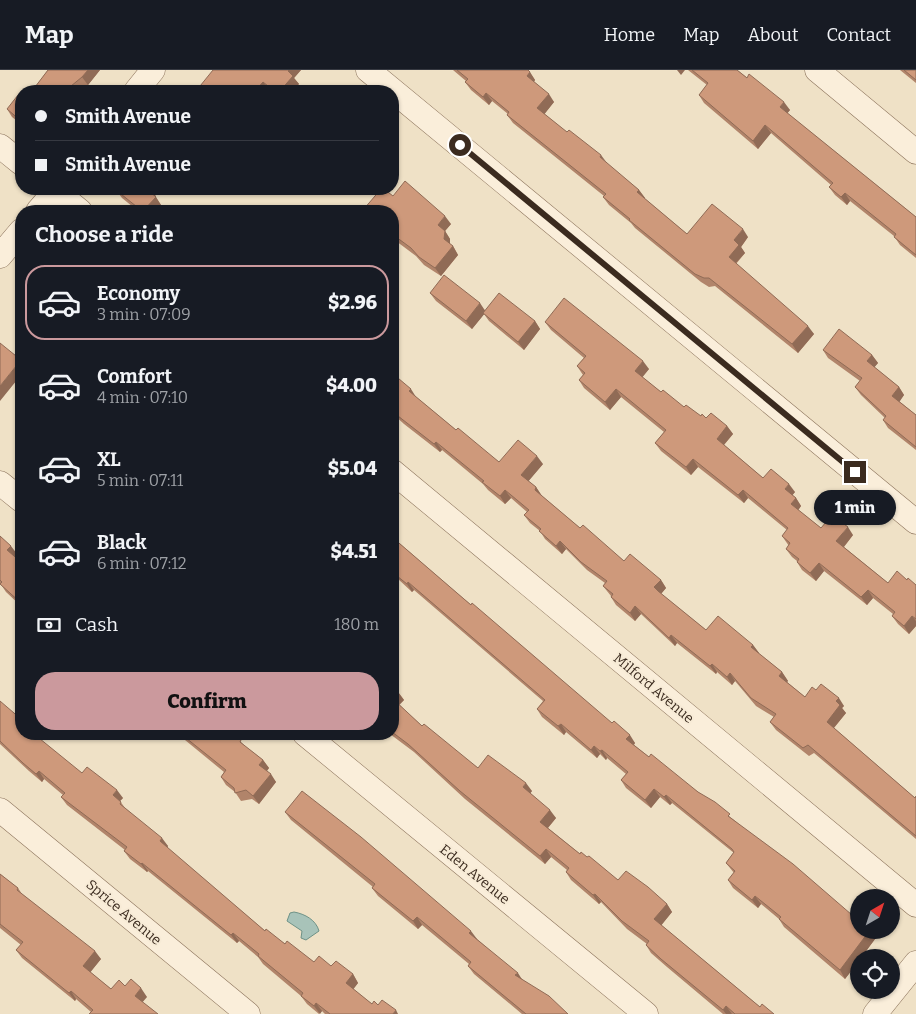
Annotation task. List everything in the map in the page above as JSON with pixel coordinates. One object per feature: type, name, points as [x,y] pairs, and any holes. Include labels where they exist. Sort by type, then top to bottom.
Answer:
[{"type":"street","points":[[141,85],[153,70]]},
{"type":"street","points":[[368,70],[386,85]]},
{"type":"street","points":[[817,70],[916,152]]},
{"type":"street","points":[[399,96],[916,522]]},
{"type":"street","points":[[0,146],[15,158]]},
{"type":"street","points":[[43,205],[50,195]]},
{"type":"street","points":[[62,195],[73,205]]},
{"type":"street","points":[[0,256],[15,238]]},
{"type":"street","name":"Milford Avenue","points":[[399,476],[916,905]]},
{"type":"street","points":[[0,483],[15,495]]},
{"type":"street","name":"Eden Avenue","points":[[312,740],[646,1014]]},
{"type":"street","name":"Sprice Avenue","points":[[0,810],[248,1014]]},
{"type":"street","points":[[875,1014],[916,964]]},
{"type":"water","points":[[294,912],[310,918],[319,931],[306,940],[301,938],[302,931],[287,921],[290,913]]},
{"type":"building","points":[[48,70],[88,70],[72,85],[37,85]]},
{"type":"building","points":[[213,70],[289,70],[293,76],[285,85],[267,85],[263,82],[260,85],[201,85]]},
{"type":"building","points":[[457,70],[528,70],[530,72],[527,76],[549,94],[537,108],[567,132],[569,130],[601,155],[600,157],[639,190],[637,192],[687,234],[712,204],[743,229],[734,240],[739,245],[729,257],[808,326],[792,344],[709,278],[695,274],[603,197],[606,194],[507,115],[509,112],[486,93],[483,97],[465,82],[468,79]]},
{"type":"building","points":[[692,70],[737,70],[747,78],[749,74],[784,102],[780,107],[916,217],[916,255],[894,237],[896,234],[845,193],[841,197],[829,187],[833,183],[765,125],[753,141],[699,95],[708,83]]},
{"type":"building","points":[[904,70],[916,70],[916,80]]},
{"type":"building","points":[[15,99],[15,116],[7,109]]},
{"type":"building","points":[[405,181],[445,216],[438,225],[445,231],[444,239],[453,246],[435,268],[399,239],[399,205],[367,205],[376,195],[399,195],[399,188]]},
{"type":"building","points":[[122,195],[154,195],[156,197],[149,205],[135,205]]},
{"type":"building","points":[[444,275],[480,303],[466,321],[430,293]]},
{"type":"building","points":[[499,293],[535,321],[518,342],[483,313]]},
{"type":"building","points":[[564,298],[643,361],[635,371],[661,392],[663,390],[684,407],[686,405],[701,416],[702,414],[706,418],[711,413],[727,426],[717,439],[763,478],[771,469],[789,484],[785,489],[796,498],[791,504],[821,528],[832,515],[848,527],[836,541],[888,583],[897,571],[916,585],[916,619],[912,616],[904,626],[892,616],[895,612],[868,590],[861,597],[819,563],[810,573],[797,562],[799,559],[786,549],[790,543],[782,536],[788,528],[743,490],[738,495],[693,459],[686,467],[655,443],[666,430],[616,389],[605,402],[579,380],[585,373],[577,366],[586,356],[545,322]]},
{"type":"building","points":[[839,329],[872,355],[867,361],[899,387],[892,396],[916,415],[916,447],[883,420],[886,416],[855,387],[862,378],[823,350]]},
{"type":"building","points":[[0,343],[15,355],[15,367],[0,386]]},
{"type":"building","points":[[399,379],[411,389],[409,391],[456,430],[458,428],[499,462],[518,440],[537,456],[521,475],[536,487],[535,490],[580,528],[583,525],[624,561],[630,554],[661,580],[654,587],[658,591],[706,630],[718,616],[753,645],[751,647],[782,672],[779,676],[805,697],[812,687],[816,690],[821,684],[839,698],[836,701],[840,705],[827,722],[915,798],[916,796],[916,836],[808,745],[803,748],[770,722],[776,714],[751,698],[730,673],[727,677],[671,635],[669,638],[635,606],[630,613],[611,597],[613,594],[603,586],[607,581],[581,562],[560,541],[556,546],[539,531],[541,529],[524,515],[529,510],[505,490],[500,496],[436,442],[434,444],[399,417]]},
{"type":"building","points":[[0,536],[11,546],[7,550],[15,557],[15,598],[0,584],[2,582],[0,580]]},
{"type":"building","points":[[399,543],[612,723],[614,721],[630,735],[626,739],[649,757],[651,754],[698,792],[715,802],[730,814],[728,816],[793,864],[850,913],[850,939],[863,939],[856,949],[850,949],[850,957],[840,970],[779,919],[781,917],[755,896],[752,900],[728,880],[735,871],[726,863],[734,852],[732,849],[666,795],[664,797],[654,789],[645,800],[621,780],[628,772],[602,750],[600,751],[594,746],[591,750],[561,724],[558,726],[537,709],[545,700],[408,582],[407,584],[399,578]]},
{"type":"building","points":[[0,701],[15,714],[15,740],[41,740],[82,773],[87,767],[117,790],[113,795],[121,802],[120,804],[162,838],[160,841],[265,931],[266,929],[285,944],[287,941],[314,962],[319,956],[331,966],[336,961],[353,974],[346,983],[372,1004],[374,1001],[378,1005],[382,1000],[396,1010],[393,1014],[330,1014],[316,1003],[314,1006],[301,996],[303,993],[258,956],[259,954],[233,933],[231,935],[142,863],[124,851],[127,847],[61,797],[65,793],[39,771],[36,774],[0,741]]},
{"type":"building","points":[[399,705],[422,726],[424,724],[478,768],[488,755],[526,783],[523,787],[550,810],[540,822],[580,854],[581,852],[587,857],[589,856],[618,880],[626,871],[648,887],[667,904],[654,919],[760,1007],[762,1004],[774,1014],[735,1014],[726,1006],[723,1010],[661,959],[646,945],[649,941],[622,921],[595,894],[593,895],[566,872],[569,868],[546,849],[540,856],[460,791],[399,737]]},
{"type":"building","points":[[188,740],[241,740],[240,742],[263,760],[259,765],[271,774],[253,796],[246,790],[235,793],[234,788],[221,777],[226,770]]},
{"type":"building","points":[[302,791],[361,837],[471,931],[469,933],[518,973],[515,975],[549,996],[568,1014],[526,1014],[468,966],[471,962],[417,917],[413,921],[372,888],[375,884],[285,812]]},
{"type":"building","points":[[0,874],[18,888],[17,890],[95,951],[83,966],[111,989],[119,980],[125,986],[131,979],[141,988],[135,996],[158,1014],[89,1014],[93,1010],[16,950],[23,942],[0,924]]},
{"type":"route","points":[[460,145],[855,472]]}]
